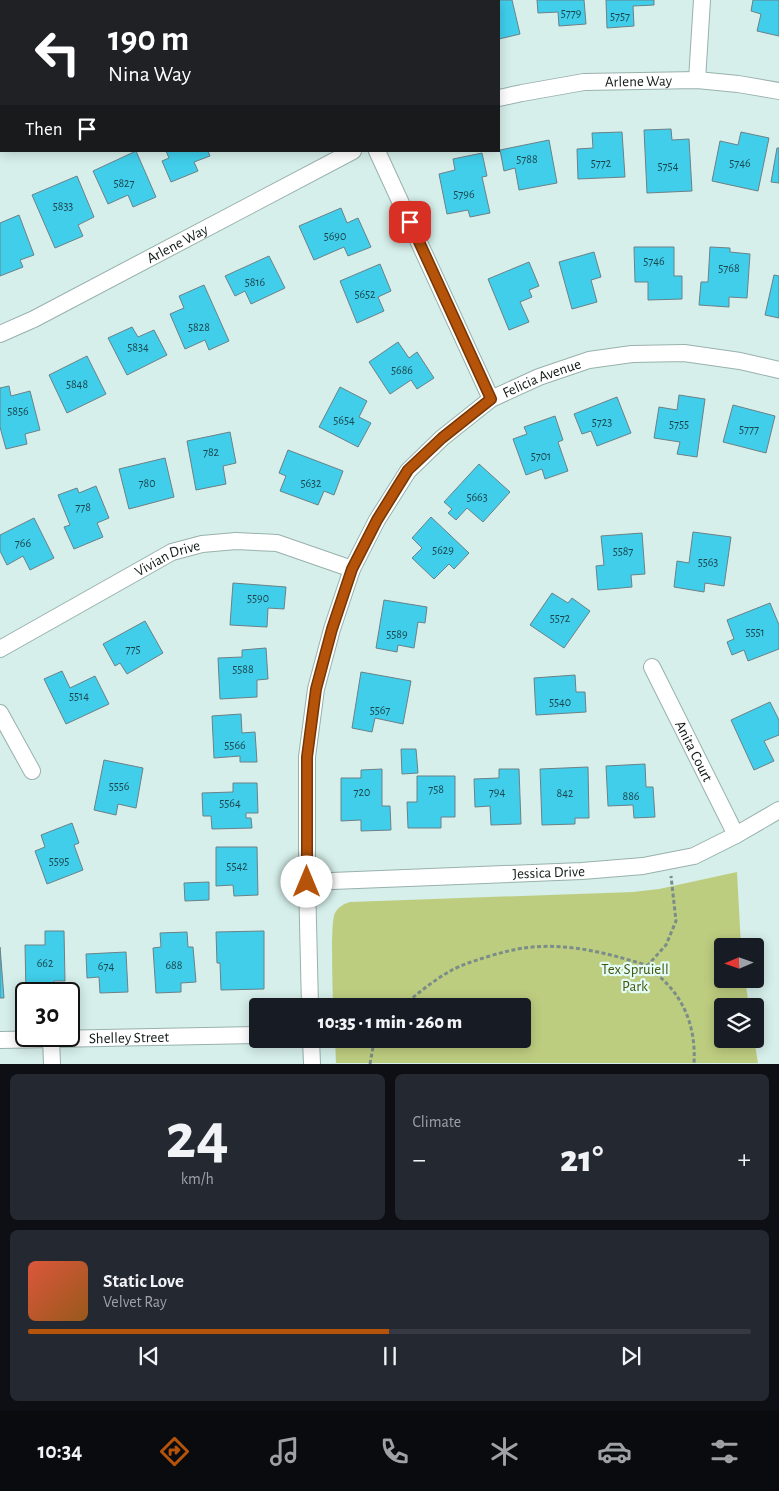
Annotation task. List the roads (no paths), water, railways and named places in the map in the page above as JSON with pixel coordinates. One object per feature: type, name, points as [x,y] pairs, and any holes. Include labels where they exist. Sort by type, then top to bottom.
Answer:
[{"type":"street","points":[[697,80],[702,0]]},
{"type":"street","name":"Arlene Way","points":[[500,98],[584,82],[697,80],[779,91]]},
{"type":"street","name":"Arlene Way","points":[[0,334],[34,319],[351,152]]},
{"type":"street","points":[[377,152],[491,399]]},
{"type":"street","name":"Felicia Avenue","points":[[310,998],[307,757],[316,689],[332,629],[352,569],[377,520],[408,470],[442,438],[491,399],[539,377],[589,360],[632,354],[684,353],[779,370]]},
{"type":"street","name":"Vivian Drive","points":[[0,649],[172,552],[202,544],[236,541],[277,543],[352,569]]},
{"type":"street","name":"Anita Court","points":[[652,667],[736,835]]},
{"type":"street","points":[[0,713],[32,771]]},
{"type":"street","name":"Jessica Drive","points":[[307,882],[582,871],[644,866],[694,856],[736,835],[779,810]]},
{"type":"street","name":"Shelley Street","points":[[80,1038],[249,1035]]},
{"type":"street","name":"Shelley Street","points":[[0,1040],[15,1039]]},
{"type":"street","points":[[51,1047],[52,1064]]},
{"type":"street","points":[[311,1048],[312,1064]]},
{"type":"park label","name":"Tex Spruiell Park","points":[[635,978]]}]
